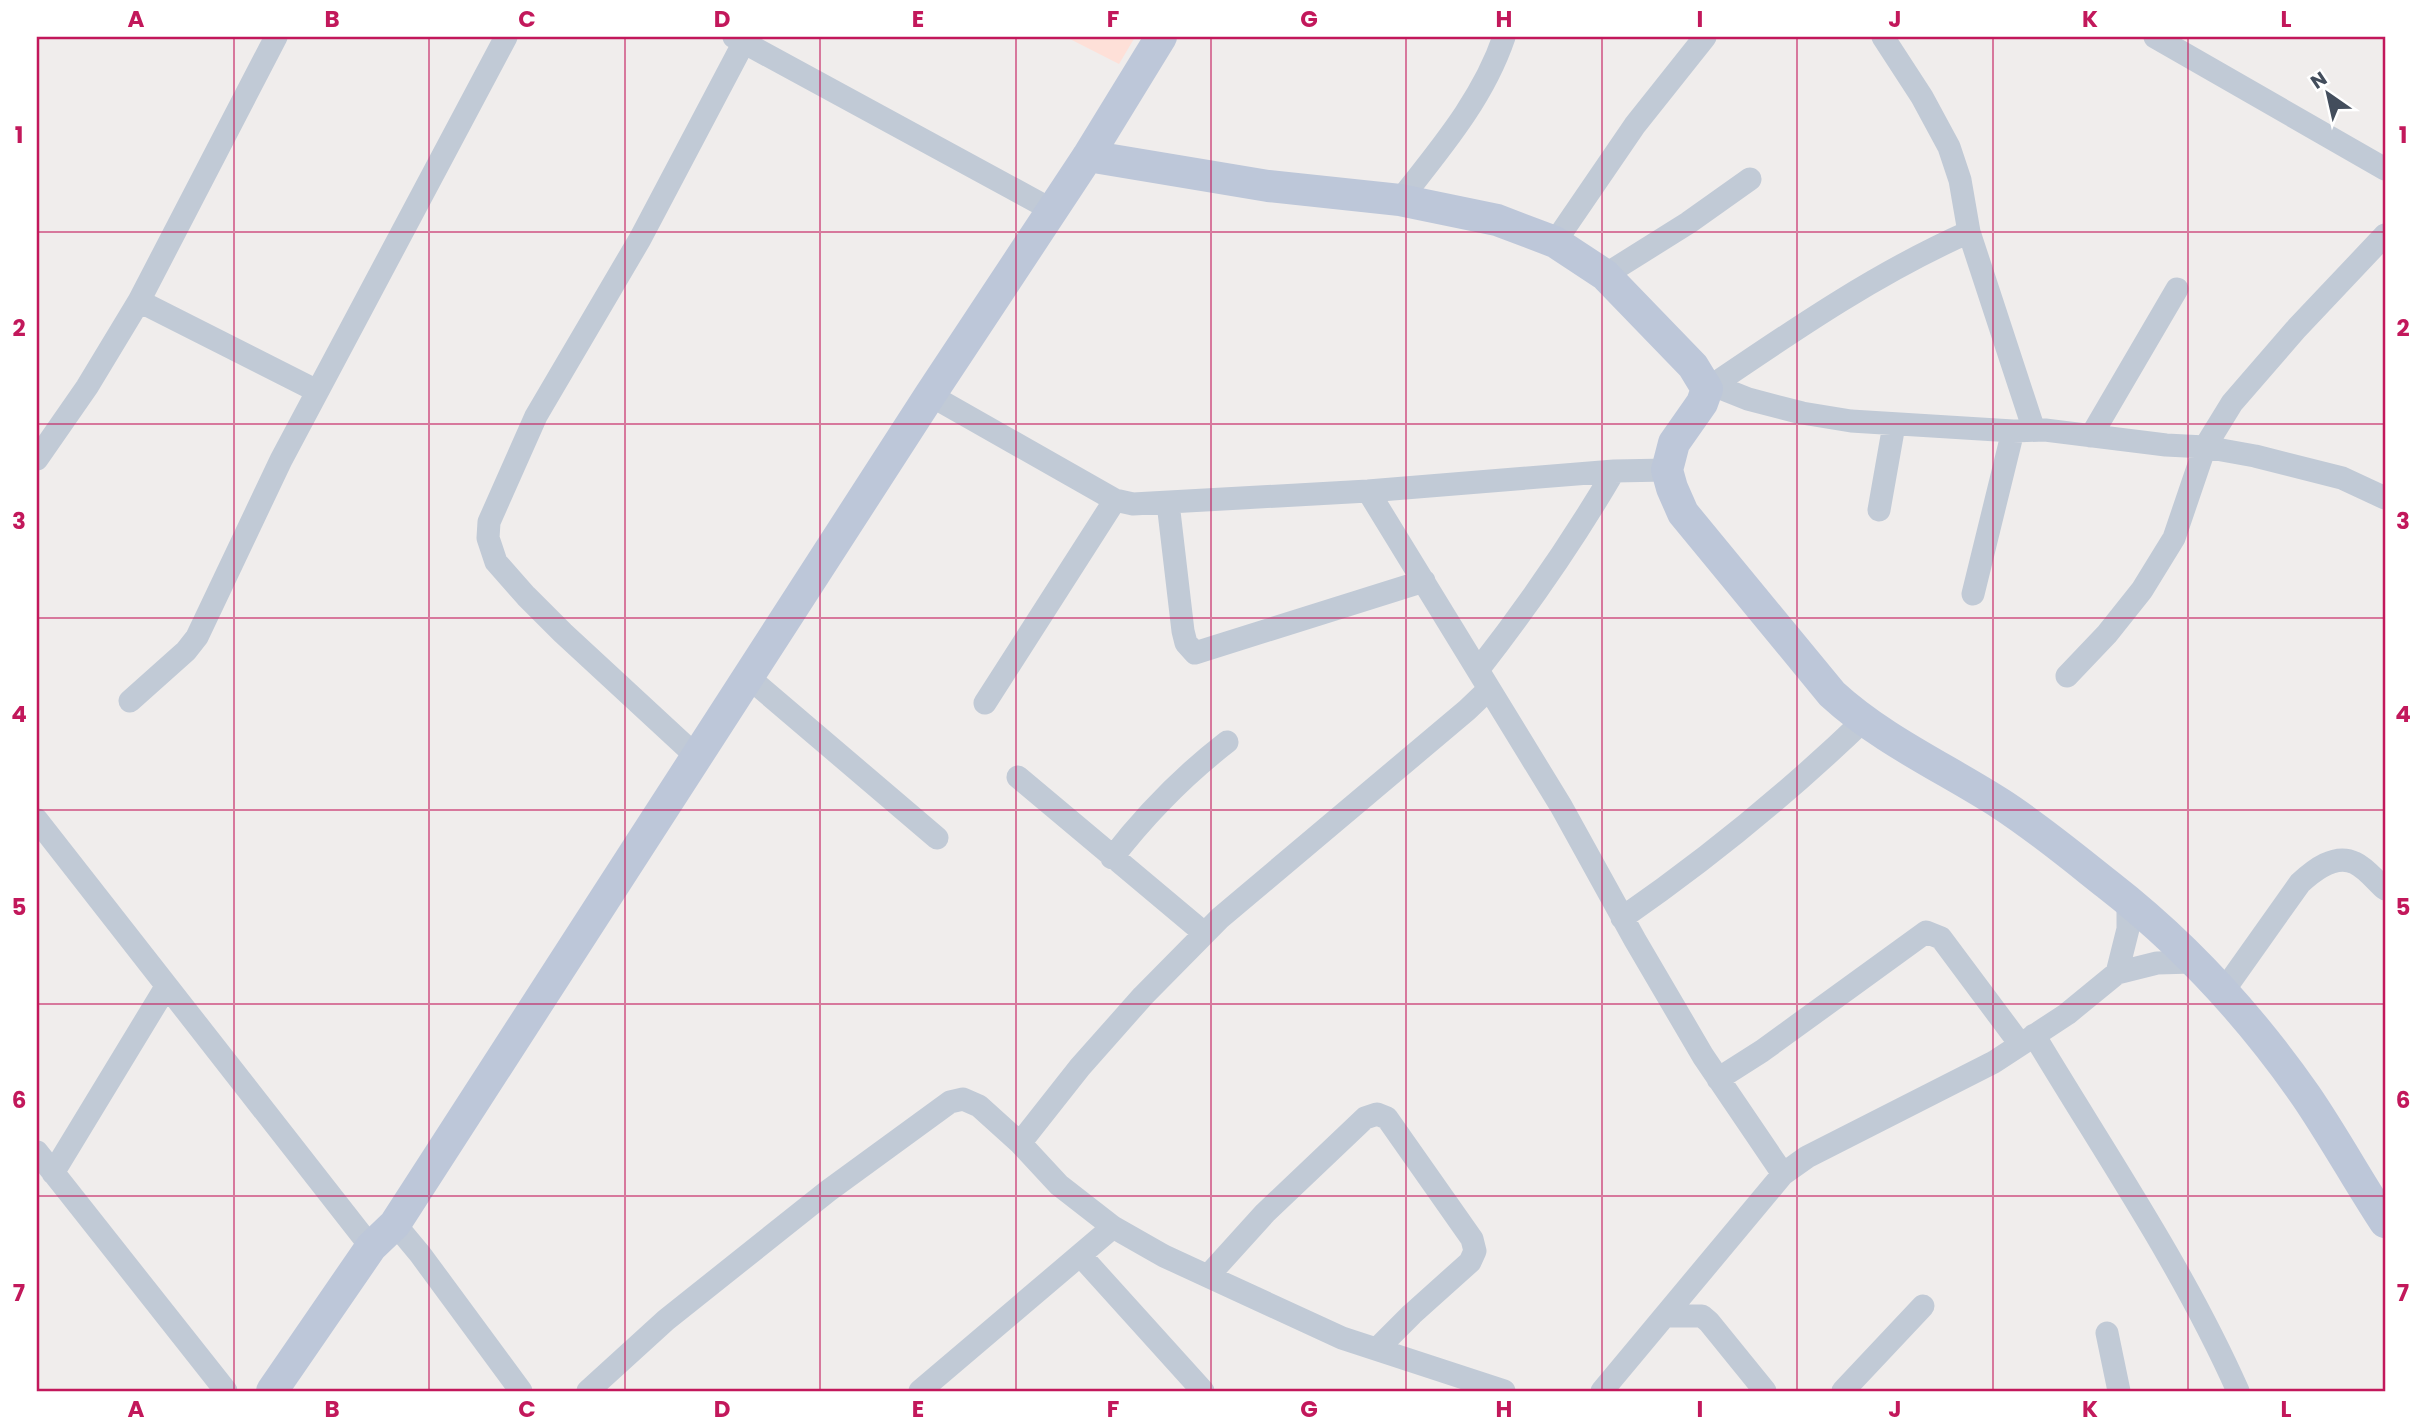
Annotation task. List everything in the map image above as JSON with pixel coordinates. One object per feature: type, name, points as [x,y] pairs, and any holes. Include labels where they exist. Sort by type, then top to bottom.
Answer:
[{"type":"street","points":[[39,448],[87,387],[139,301],[276,37]]},
{"type":"street","points":[[130,701],[186,651],[197,637],[281,460],[506,37]]},
{"type":"street","points":[[272,1391],[371,1247],[395,1224],[747,676],[1088,156],[1161,37]]},
{"type":"street","points":[[1400,200],[1463,120],[1496,60],[1504,37]]},
{"type":"street","points":[[1555,242],[1635,125],[1705,37]]},
{"type":"street","points":[[2155,37],[2385,169]]},
{"type":"street","points":[[696,756],[526,596],[496,562],[488,538],[489,522],[536,416],[640,239],[739,39],[1052,210]]},
{"type":"street","points":[[1894,41],[1949,147],[1960,180],[1969,232],[2024,430],[1973,594]]},
{"type":"street","points":[[1088,156],[1268,186],[1400,200],[1497,220],[1555,242],[1605,275],[1710,387],[1748,399],[1802,413],[1894,425],[2024,430],[2205,447],[2255,456],[2342,478],[2385,498]]},
{"type":"street","points":[[1605,275],[1688,223],[1750,179]]},
{"type":"street","points":[[1969,232],[1896,268],[1710,387],[1702,404],[1674,443],[1667,470],[1683,513],[1832,694],[1854,715],[2001,805],[2128,901],[2194,962],[2275,1054],[2307,1097],[2385,1222]]},
{"type":"street","points":[[2067,676],[2107,634],[2142,590],[2174,538],[2205,447],[2240,393],[2385,235]]},
{"type":"street","points":[[2091,436],[2177,289]]},
{"type":"street","points":[[139,301],[317,391]]},
{"type":"street","points":[[930,395],[1115,500],[1133,503],[1368,491],[1614,471],[1667,470]]},
{"type":"street","points":[[1879,510],[1894,425]]},
{"type":"street","points":[[1020,1143],[1080,1067],[1204,933],[1467,710],[1614,471]]},
{"type":"street","points":[[1368,491],[1561,806],[1622,918],[1718,1079],[1783,1174]]},
{"type":"street","points":[[985,703],[1115,500]]},
{"type":"street","points":[[1168,503],[1183,631],[1186,643],[1195,653],[1424,581]]},
{"type":"street","points":[[747,676],[937,838]]},
{"type":"street","points":[[1622,918],[1731,839],[1804,778],[1864,720]]},
{"type":"street","points":[[1112,858],[1138,824],[1171,789],[1227,742]]},
{"type":"street","points":[[1018,777],[1204,933]]},
{"type":"street","points":[[37,820],[371,1247]]},
{"type":"street","points":[[2222,993],[2300,883],[2312,872],[2323,865],[2345,860],[2356,863],[2385,889]]},
{"type":"street","points":[[2116,973],[2128,929],[2128,901]]},
{"type":"street","points":[[1718,1079],[1762,1051],[1926,932],[1941,938],[2027,1040],[2158,1241],[2218,1348],[2238,1391]]},
{"type":"street","points":[[1602,1391],[1783,1174],[1807,1157],[1994,1062],[2067,1014],[2116,973],[2157,963],[2194,962]]},
{"type":"street","points":[[53,1173],[166,986]]},
{"type":"street","points":[[587,1391],[666,1320],[828,1191],[950,1102],[964,1098],[979,1106],[1020,1143],[1059,1185],[1113,1227],[1164,1256],[1342,1338],[1504,1391]]},
{"type":"street","points":[[1208,1276],[1265,1213],[1365,1118],[1377,1114],[1387,1118],[1472,1239],[1475,1251],[1470,1262],[1377,1349]]},
{"type":"street","points":[[37,1153],[226,1391]]},
{"type":"street","points":[[395,1224],[421,1254],[520,1391]]},
{"type":"street","points":[[920,1391],[1113,1227]]},
{"type":"street","points":[[1081,1256],[1203,1391]]},
{"type":"street","points":[[1843,1391],[1923,1306]]},
{"type":"street","points":[[1666,1316],[1702,1316],[1709,1321],[1765,1391]]},
{"type":"street","points":[[2107,1333],[2119,1391]]},
{"type":"shaded area","points":[[1066,37],[1135,37],[1119,64]]}]
